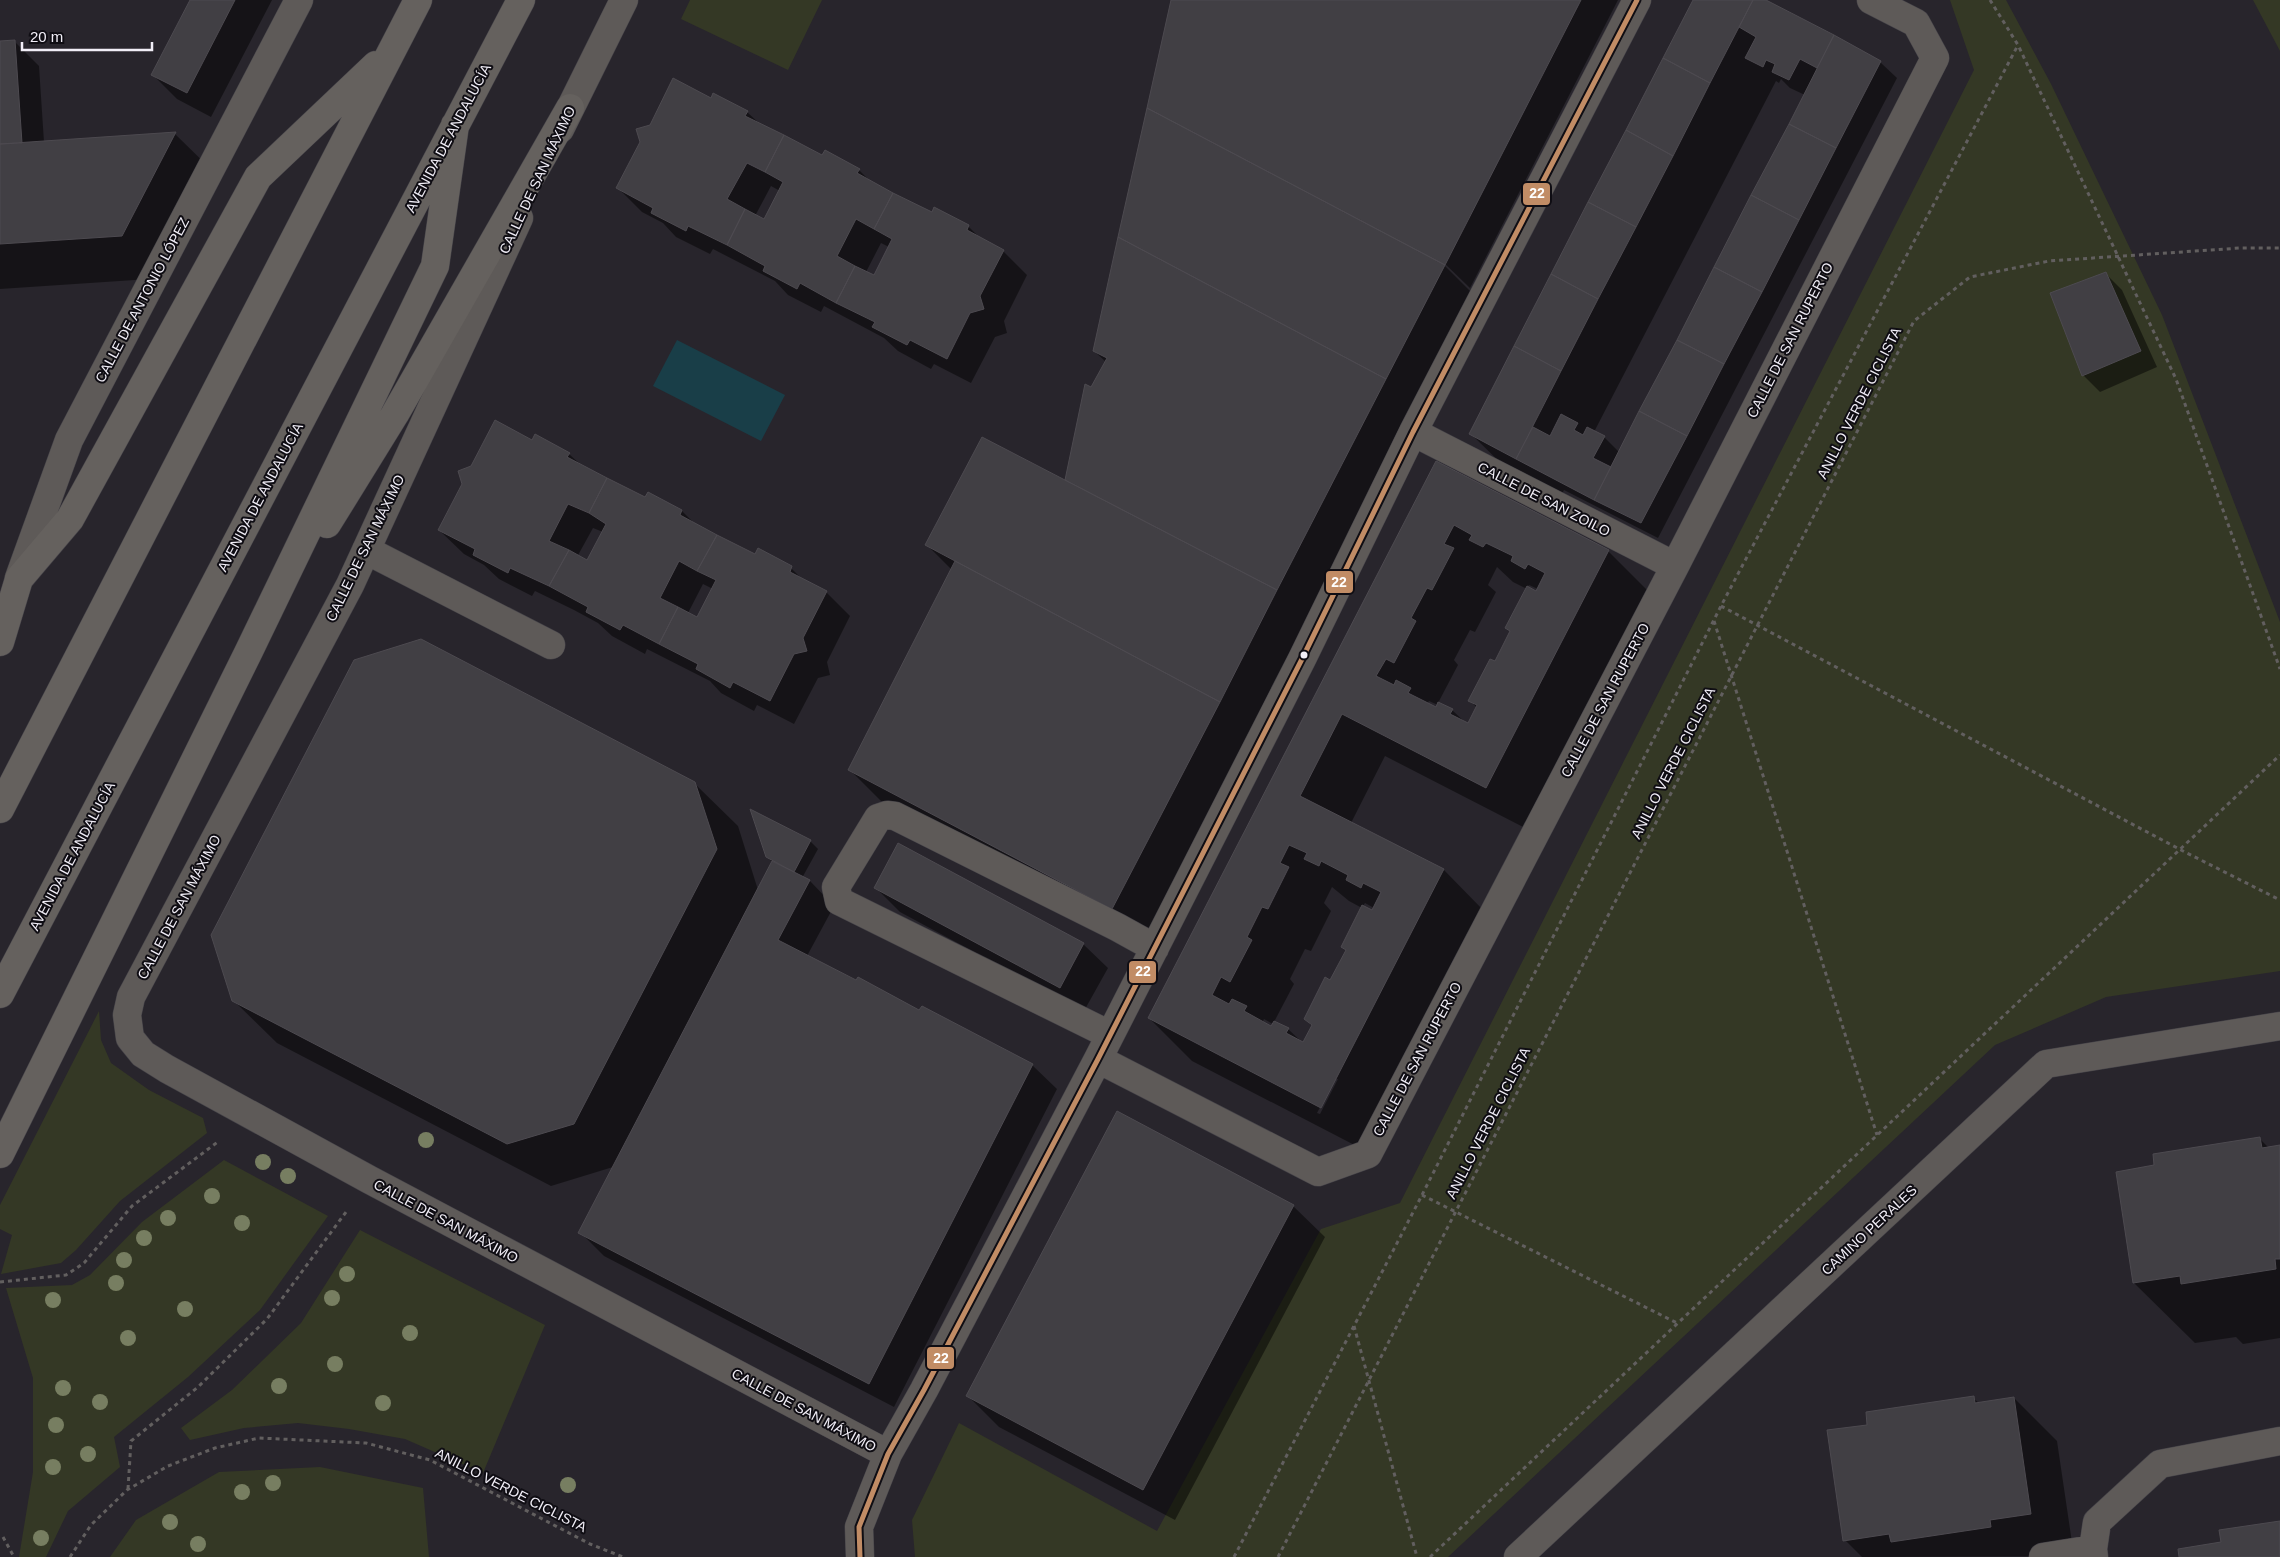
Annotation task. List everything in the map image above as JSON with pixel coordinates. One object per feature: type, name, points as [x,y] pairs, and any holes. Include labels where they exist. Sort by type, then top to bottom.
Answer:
[{"type":"highway","points":[[0,809],[418,0]]},
{"type":"highway","name":"AVENIDA DE ANDALUCÍA","points":[[0,994],[520,0]]},
{"type":"highway","points":[[0,642],[9,572],[70,519],[258,177],[392,50]]},
{"type":"highway","points":[[248,653],[395,414],[570,108]]},
{"type":"highway","points":[[0,1154],[248,653],[434,266],[455,125]]},
{"type":"street","name":"CALLE DE ANTONIO LÓPEZ","points":[[0,606],[9,572],[69,440],[299,0]]},
{"type":"street","name":"CALLE DE SAN MÁXIMO","points":[[624,0],[570,108],[350,585],[131,997],[127,1015],[130,1038],[143,1054],[252,1117],[888,1454]]},
{"type":"street","points":[[860,1557],[859,1527],[888,1454],[924,1390],[1098,1059],[1302,658],[1413,432],[1637,0]]},
{"type":"street","name":"CALLE DE SAN RUPERTO","points":[[1098,1059],[1318,1172],[1368,1154],[1675,566],[1935,58],[1916,23],[1871,0]]},
{"type":"street","name":"CALLE DE SAN ZOILO","points":[[1413,432],[1675,566]]},
{"type":"street","points":[[366,550],[552,646]]},
{"type":"street","points":[[1110,1035],[839,901],[836,887],[878,818],[887,815],[895,816],[1117,927],[1154,948]]},
{"type":"street","name":"CAMINO PERALES","points":[[1518,1557],[2046,1064],[2280,1026]]},
{"type":"street","points":[[2043,1557],[2094,1553],[2097,1522],[2160,1464],[2280,1441]]},
{"type":"path","points":[[1990,0],[2018,45],[2176,379],[2280,669]]},
{"type":"path","points":[[1234,1557],[1422,1195],[1721,606],[2018,45]]},
{"type":"path","name":"ANILLO VERDE CICLISTA","points":[[1278,1557],[1914,321],[1970,277],[2049,261],[2240,248],[2280,248]]},
{"type":"path","points":[[1721,606],[2181,850],[2280,900]]},
{"type":"path","points":[[1714,620],[1877,1135]]},
{"type":"path","points":[[1430,1557],[2181,850],[2280,754]]},
{"type":"path","points":[[0,1282],[66,1274],[72,1271],[84,1263],[132,1206],[219,1141]]},
{"type":"path","points":[[1422,1195],[1677,1323]]},
{"type":"path","points":[[128,1490],[131,1441],[198,1387],[267,1320],[346,1212]]},
{"type":"path","points":[[1354,1326],[1417,1557]]},
{"type":"path","name":"ANILLO VERDE CICLISTA","points":[[70,1557],[91,1525],[128,1490],[168,1466],[215,1448],[259,1438],[366,1443],[430,1460],[590,1544],[623,1557]]},
{"type":"path","points":[[3,1537],[14,1557]]},
{"type":"green space","points":[[690,0],[822,0],[788,70],[681,19]]},
{"type":"green space","points":[[1950,0],[2006,0],[2051,84],[2162,315],[2280,622],[2280,971],[2106,997],[1995,1045],[1448,1557],[915,1557],[912,1520],[959,1423],[1157,1531],[1321,1229],[1400,1203],[1974,70]]},
{"type":"green space","points":[[2253,0],[2280,0],[2280,51]]},
{"type":"green space","points":[[99,1011],[101,1040],[111,1063],[149,1090],[203,1118],[207,1133],[120,1201],[76,1250],[61,1263],[1,1274],[12,1235],[0,1229],[0,1205]]},
{"type":"green space","points":[[224,1160],[328,1216],[260,1310],[188,1377],[114,1437],[120,1467],[68,1511],[46,1557],[19,1557],[33,1472],[33,1378],[6,1288],[72,1285],[90,1275],[142,1222]]},
{"type":"green space","points":[[360,1230],[545,1325],[483,1473],[405,1439],[349,1429],[298,1423],[244,1428],[190,1440],[181,1428],[232,1390],[301,1323]]},
{"type":"green space","points":[[320,1467],[423,1488],[429,1557],[110,1557],[136,1520],[219,1472]]},
{"type":"water","points":[[677,340],[785,395],[761,441],[653,386]]},
{"type":"building","points":[[190,0],[235,0],[187,93],[151,75]]},
{"type":"building","points":[[1171,0],[1581,0],[1445,265],[1147,108]]},
{"type":"building","points":[[1693,0],[1753,0],[1710,83],[1663,58]]},
{"type":"building","points":[[1753,0],[1766,0],[1834,35],[1817,68],[1800,59],[1789,80],[1772,72],[1775,64],[1766,60],[1763,67],[1745,58],[1756,37],[1739,27]]},
{"type":"building","points":[[1834,35],[1881,61],[1836,148],[1789,124]]},
{"type":"building","points":[[15,40],[22,143],[0,144],[0,41]]},
{"type":"building","points":[[1663,58],[1710,83],[1673,156],[1626,130]]},
{"type":"building","points":[[673,78],[711,98],[713,93],[748,111],[745,116],[784,135],[765,172],[747,163],[727,199],[745,209],[727,245],[688,226],[686,231],[651,213],[653,208],[616,188],[640,142],[636,129],[650,125]]},
{"type":"building","points":[[1147,108],[1445,265],[1386,379],[1118,237]]},
{"type":"building","points":[[1789,124],[1836,148],[1799,220],[1751,195]]},
{"type":"building","points":[[1626,130],[1673,156],[1636,227],[1588,202]]},
{"type":"building","points":[[176,132],[122,236],[0,244],[0,144]]},
{"type":"building","points":[[784,135],[822,155],[825,150],[860,169],[857,173],[893,193],[874,229],[856,219],[837,256],[855,266],[836,303],[800,283],[797,289],[763,271],[765,266],[727,245],[745,209],[764,219],[783,182],[765,172]]},
{"type":"building","points":[[893,193],[932,212],[934,207],[969,225],[967,230],[1004,250],[980,296],[984,309],[970,313],[947,359],[910,340],[907,345],[872,327],[875,322],[836,303],[855,266],[874,275],[892,239],[874,229]]},
{"type":"building","points":[[1751,195],[1799,220],[1762,292],[1714,267]]},
{"type":"building","points":[[1588,202],[1636,227],[1598,299],[1551,274]]},
{"type":"building","points":[[1118,237],[1386,379],[1277,590],[1065,480],[1085,384],[1091,387],[1107,358],[1093,351]]},
{"type":"building","points":[[1714,267],[1762,292],[1724,364],[1677,340]]},
{"type":"building","points":[[2106,272],[2141,351],[2082,376],[2050,293]]},
{"type":"building","points":[[1551,274],[1598,299],[1561,371],[1514,346]]},
{"type":"building","points":[[1677,340],[1724,364],[1687,436],[1639,411]]},
{"type":"building","points":[[1514,346],[1561,371],[1516,459],[1469,434]]},
{"type":"building","points":[[1639,411],[1687,436],[1641,523],[1594,500]]},
{"type":"building","points":[[1561,414],[1578,423],[1574,430],[1583,435],[1587,427],[1605,436],[1593,458],[1611,467],[1594,500],[1516,459],[1533,427],[1550,436]]},
{"type":"building","points":[[495,420],[532,440],[535,434],[570,453],[567,457],[607,478],[589,513],[568,504],[549,541],[569,550],[549,586],[510,568],[508,573],[473,555],[475,549],[438,530],[462,484],[458,471],[471,466]]},
{"type":"building","points":[[982,437],[1277,590],[1220,702],[925,545]]},
{"type":"building","points":[[1436,461],[1609,550],[1486,788],[1342,714],[1300,796],[1444,869],[1321,1108],[1148,1018]],"holes":[[[1454,525],[1472,535],[1469,540],[1483,547],[1486,543],[1513,556],[1511,561],[1525,569],[1528,564],[1545,573],[1536,591],[1527,586],[1505,628],[1510,631],[1495,661],[1490,659],[1468,701],[1477,705],[1468,723],[1450,714],[1453,709],[1438,702],[1436,707],[1408,693],[1411,688],[1396,680],[1394,685],[1376,676],[1386,659],[1394,663],[1416,621],[1411,618],[1427,588],[1432,590],[1454,548],[1444,544]],[[1289,845],[1307,853],[1304,859],[1319,866],[1321,861],[1348,875],[1346,880],[1361,888],[1363,883],[1381,892],[1372,910],[1362,905],[1341,947],[1346,950],[1330,980],[1325,977],[1304,1019],[1312,1025],[1303,1042],[1286,1033],[1289,1028],[1274,1021],[1271,1026],[1244,1011],[1247,1006],[1232,999],[1229,1004],[1212,995],[1221,977],[1230,982],[1252,940],[1247,937],[1262,907],[1268,909],[1289,867],[1280,863]]]},
{"type":"building","points":[[607,478],[645,497],[648,492],[682,510],[680,515],[717,535],[697,571],[679,561],[660,598],[678,607],[659,644],[623,625],[620,630],[586,612],[588,607],[549,586],[569,550],[587,560],[606,524],[589,513]]},
{"type":"building","points":[[717,535],[755,554],[758,548],[792,566],[790,572],[827,591],[803,638],[807,651],[794,654],[770,701],[733,682],[730,688],[696,669],[698,664],[659,644],[678,607],[697,617],[716,580],[697,571]]},
{"type":"building","points":[[955,561],[1220,702],[1112,909],[848,770]]},
{"type":"building","points":[[421,639],[695,782],[717,849],[574,1124],[507,1144],[232,1001],[211,935],[354,660]]},
{"type":"building","points":[[750,809],[811,840],[794,872],[766,857]]},
{"type":"building","points":[[898,843],[1084,943],[1060,988],[874,888]]},
{"type":"building","points":[[772,861],[810,880],[778,940],[856,980],[858,977],[919,1010],[922,1006],[1033,1064],[869,1384],[578,1233]]},
{"type":"building","points":[[1117,1111],[1294,1205],[1143,1490],[966,1396]]},
{"type":"building","points":[[2260,1137],[2262,1148],[2280,1145],[2280,1259],[2275,1259],[2276,1269],[2181,1284],[2180,1276],[2133,1283],[2116,1172],[2154,1165],[2153,1154]]},
{"type":"building","points":[[1974,1396],[1975,1403],[2014,1397],[2031,1514],[1990,1520],[1991,1527],[1891,1542],[1889,1534],[1843,1541],[1827,1430],[1867,1425],[1866,1412]]},
{"type":"building","points":[[2280,1521],[2280,1557],[2179,1557],[2178,1549],[2221,1542],[2219,1530]]},
{"type":"transit line","name":"22","points":[[860,1557],[859,1527],[888,1454],[924,1390],[1098,1059],[1302,659],[1413,432],[1637,0]]}]
